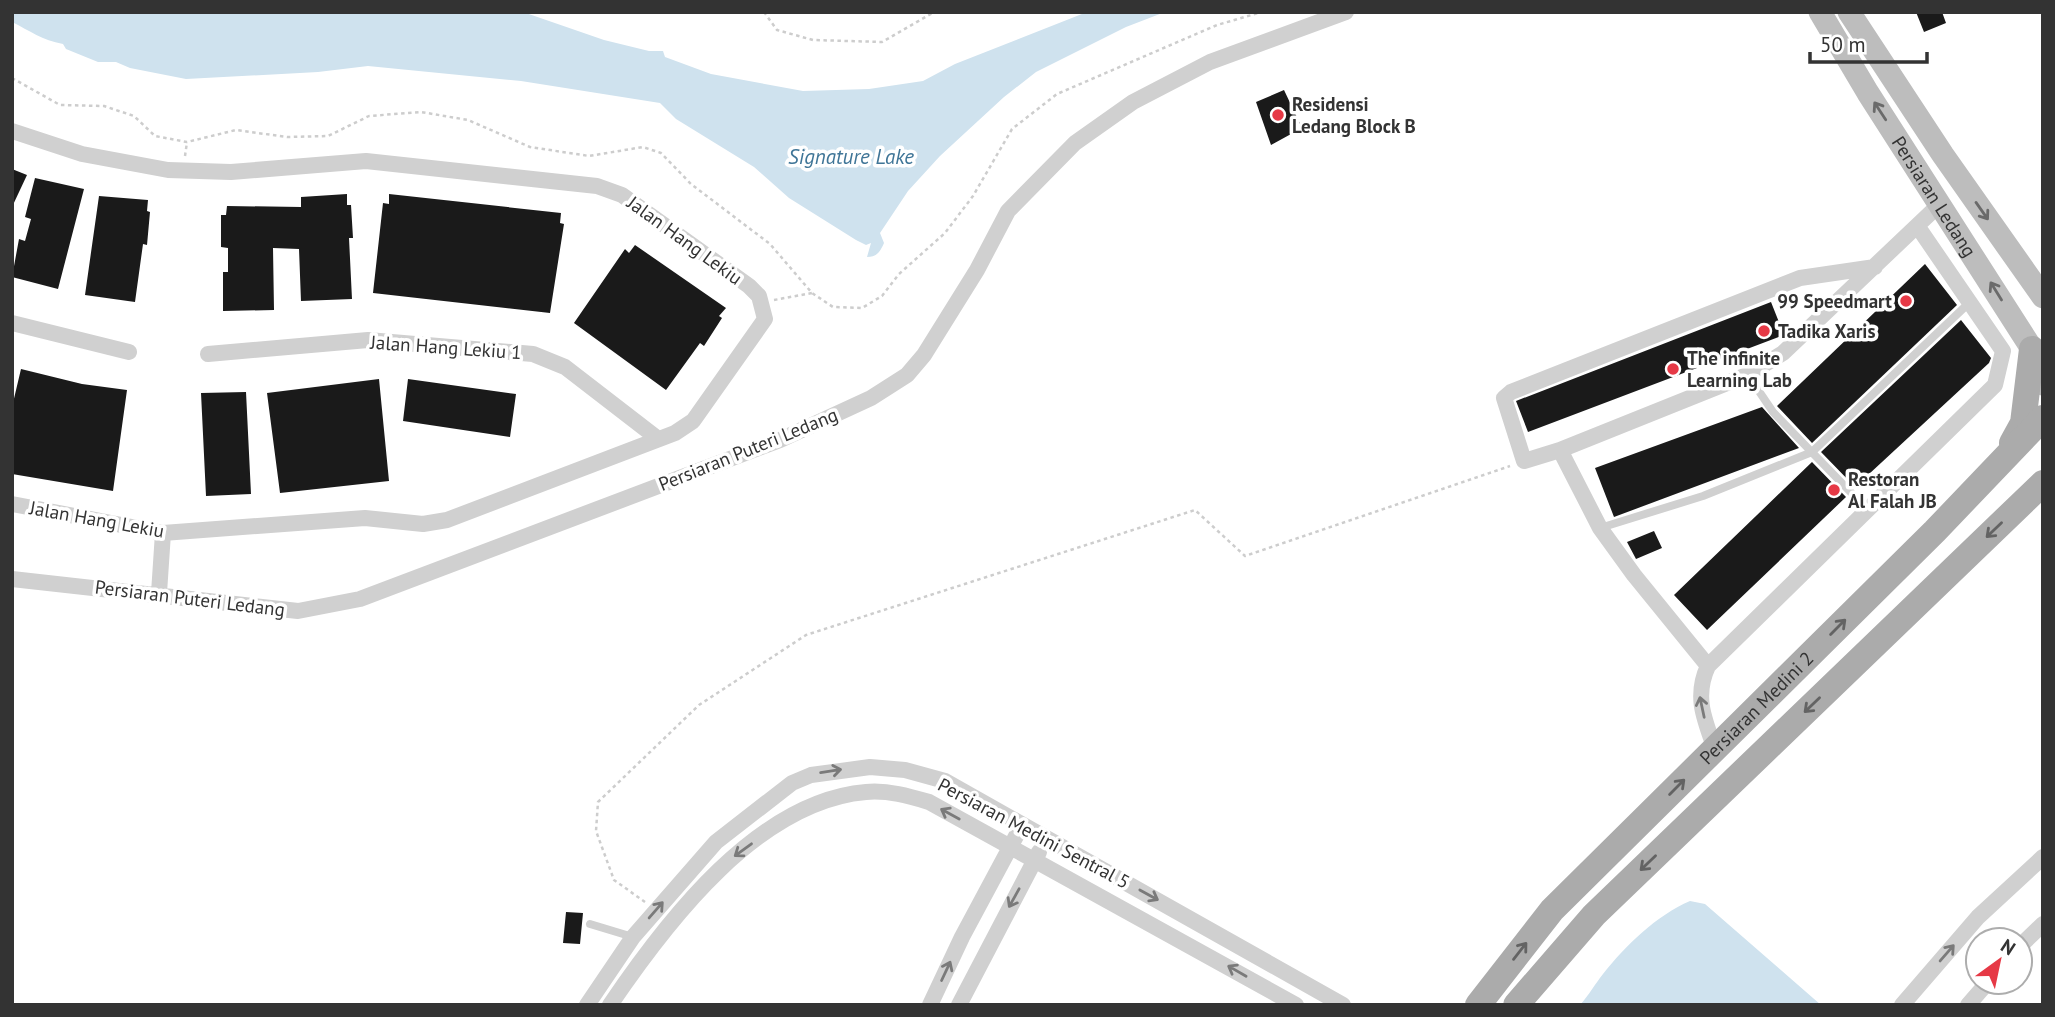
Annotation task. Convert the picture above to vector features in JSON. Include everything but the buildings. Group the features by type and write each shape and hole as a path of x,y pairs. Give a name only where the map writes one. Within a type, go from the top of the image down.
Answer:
{"main road":[{"path":"2000,463 2023,423 2032,349"},
{"name":"Persiaran Medini 2","path":"1478,1005 1552,910 2043,418"},
{"name":"Persiaran Medini 2","path":"1516,1005 1594,915 2043,483"}],"street":[{"name":"Persiaran Puteri Ledang","path":"12,579 159,593 298,611 360,599 780,440 871,398 907,375 925,355 1008,211 1075,143 1133,102 1210,62 1346,12"},
{"name":"Persiaran Ledang","path":"1820,12 1868,93 1941,203 2032,349 2043,384"},
{"name":"Persiaran Ledang","path":"1849,12 1943,155 2043,297"},
{"name":"Jalan Hang Lekiu","path":"12,131 82,155 168,170 231,172 366,161 597,186 622,195 749,286 762,303 765,319 759,332 693,421 675,433 447,520 423,524 365,518 163,533 12,504"},
{"path":"1875,267 1800,278 1511,392 1504,398 1524,461 1560,450 1748,374 1783,353 1918,227 1941,203"},
{"path":"1715,749 1699,694 1708,666 1994,385 2003,351 1918,227"},
{"path":"12,323 129,352"},
{"name":"Jalan Hang Lekiu 1","path":"208,354 368,340 533,354 550,358 565,367 657,438"},
{"path":"1560,450 1600,528 1634,575 1708,666"},
{"path":"159,593 163,533"},
{"name":"Persiaran Medini Sentral 5","path":"587,1005 633,937 716,842 792,783 811,775 870,767 905,770 945,781 1343,1005"},
{"name":"Persiaran Medini Sentral 5","path":"610,1005 648,951 730,859 800,809 830,798 868,791 898,793 929,802 1296,1005"},
{"path":"930,1005 1022,825"},
{"path":"959,1005 1046,838"},
{"path":"1902,1005 1978,918 2043,858"}],"lane":[{"path":"1600,528 1703,496 1812,453 1970,302"},
{"path":"1748,374 1773,411 1867,508"},
{"path":"590,924 633,937"}],"path":[{"path":"764,12 777,30 813,40 882,42 934,12"},
{"path":"12,78 60,105 104,106 134,116 155,136 187,142 236,130 287,137 328,136 369,116 421,111 468,120 530,147 589,156 643,147 661,153 691,184 770,244 812,293 833,307 862,308 882,296 899,274 945,233 973,196 1012,130 1056,94 1217,24 1262,12"},
{"path":"762,303 812,293"},
{"path":"656,910 614,880 596,831 598,802 699,705 806,635 1195,510 1245,556 1524,461"}],"water":[{"name":"Signature Lake","path":"12,12 523,12 604,40 649,51 663,51 665,57 711,74 803,91 869,89 923,81 955,64 1087,12 1165,12 1126,27 1036,72 1004,97 940,156 908,191 880,233 884,243 881,249 876,255 867,257 871,243 866,245 856,240 789,198 754,167 676,119 660,103 521,81 368,66 318,72 186,79 130,68 116,62 98,62 12,22"},
{"path":"1690,901 1705,904 1821,1005 1580,1005 1631,942 1666,914"}],"place":[{"name":"Residensi Ledang Block B","path":"1278,115"},
{"name":"99 Speedmart","path":"1906,301"},
{"name":"Tadika Xaris","path":"1764,331"},
{"name":"The infinite Learning Lab","path":"1673,369"},
{"name":"Restoran Al Falah JB","path":"1834,490"}]}
